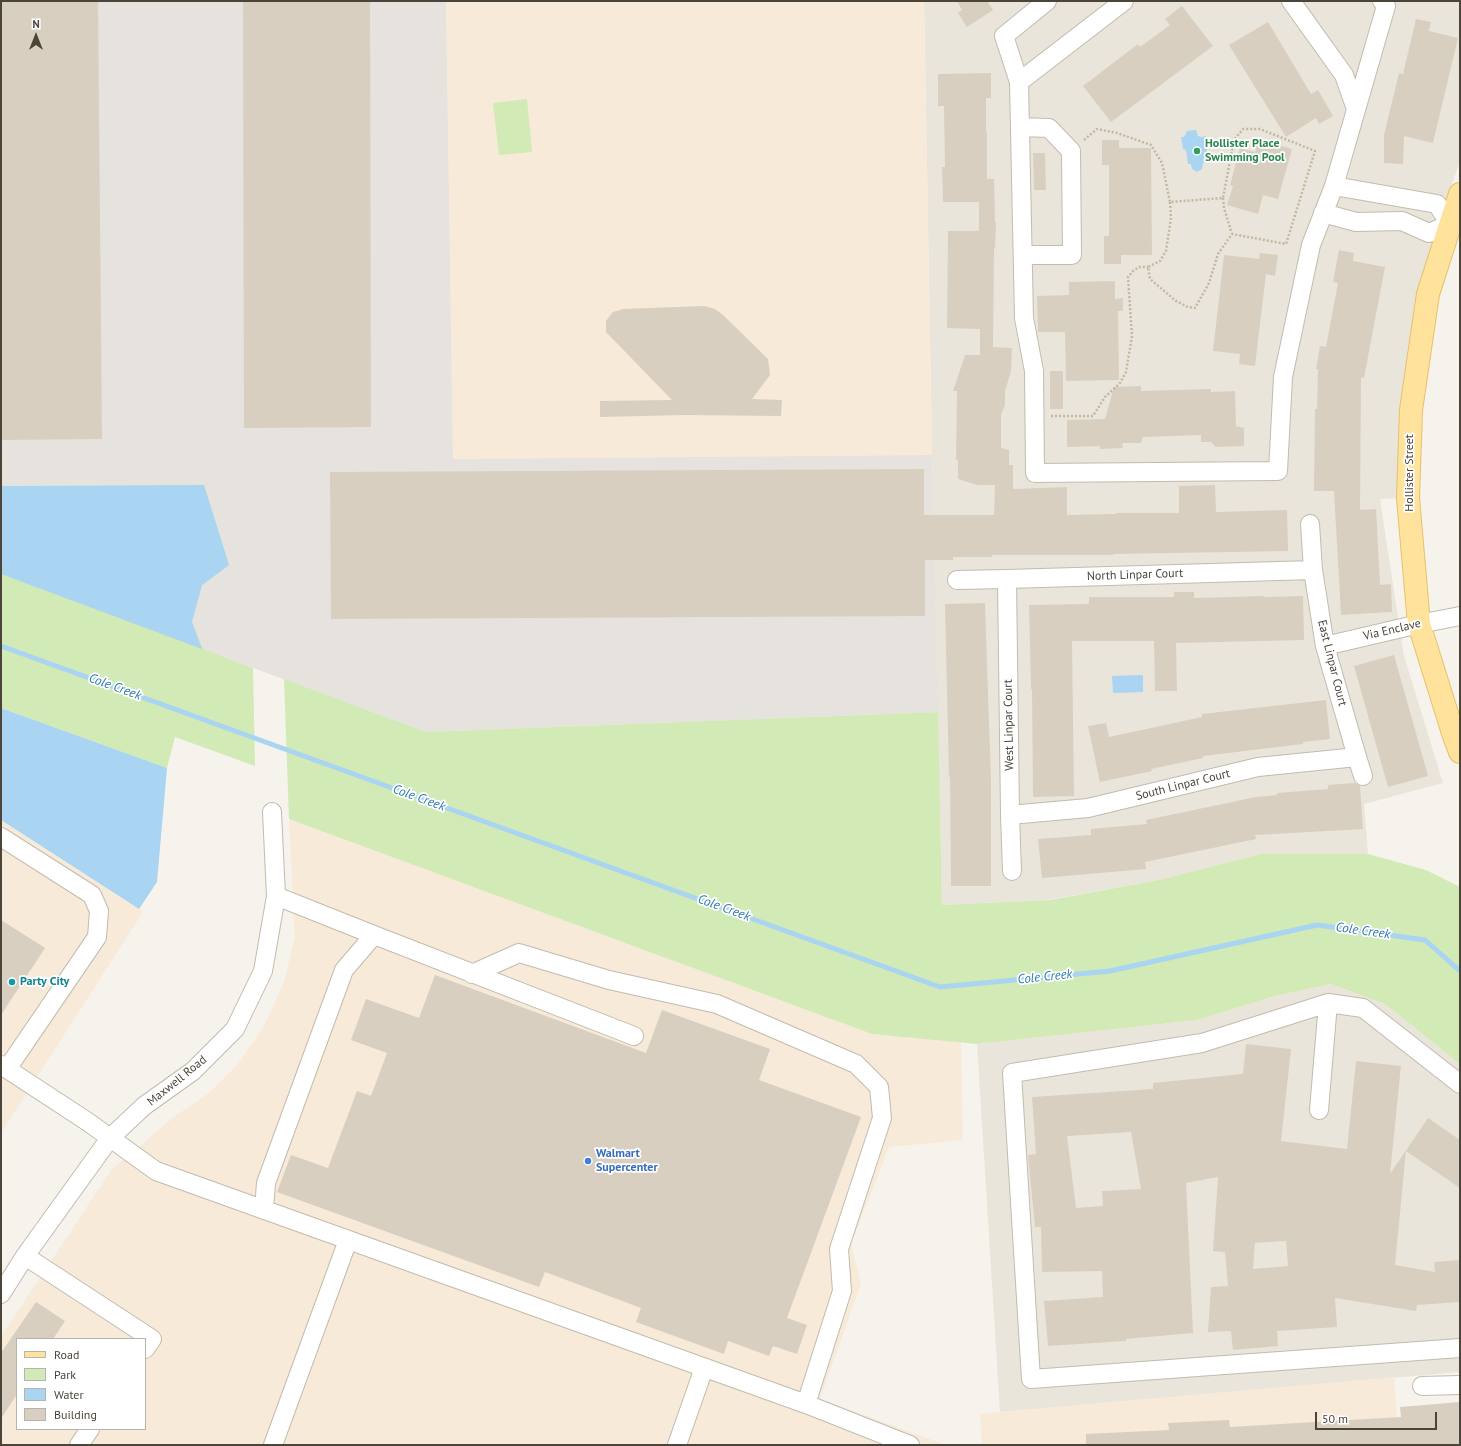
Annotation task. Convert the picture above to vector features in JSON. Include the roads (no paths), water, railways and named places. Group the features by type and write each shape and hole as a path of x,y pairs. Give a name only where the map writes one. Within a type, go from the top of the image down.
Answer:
{"main road":[{"name":"Hollister Street","path":"1460,194 1455,225 1428,294 1411,410 1408,498 1419,624 1460,752"}],"street":[{"path":"1047,1 1004,36 1019,82 1024,318 1034,371 1035,473 1278,471 1283,377 1310,245 1334,186 1386,6 1382,1"},
{"path":"1019,82 1124,1"},
{"path":"1291,1 1344,76 1356,109"},
{"path":"1020,128 1049,128 1072,151 1072,255 1023,255"},
{"path":"1323,213 1356,222 1402,221 1428,233 1455,225 1437,204 1334,186"},
{"name":"East Linpar Court","path":"1310,524 1313,570 1325,646 1363,776"},
{"name":"North Linpar Court","path":"957,580 1313,570"},
{"name":"West Linpar Court","path":"1007,579 1012,871"},
{"name":"Via Enclave","path":"1325,646 1460,616"},
{"name":"South Linpar Court","path":"1010,815 1088,808 1258,767 1357,757"},
{"name":"Maxwell Road","path":"1,1294 26,1256 110,1138 144,1106 193,1071 235,1029 263,971 276,896 272,812"},
{"path":"1,837 92,895 99,911 97,937 4,1067 88,1122 156,1171 806,1404 910,1445"},
{"path":"276,896 472,974 634,1036"},
{"path":"264,1210 266,1183 344,970 374,935"},
{"path":"472,974 518,953 609,980 718,1004 856,1064 879,1087 882,1118 840,1250 842,1291 806,1404"},
{"path":"1460,1084 1363,1008 1328,1003 1202,1043 1012,1074 1031,1379 1460,1348"},
{"path":"1319,1110 1328,1003"},
{"path":"273,1445 348,1240"},
{"path":"26,1256 152,1339 146,1348"},
{"path":"677,1445 704,1368"},
{"path":"1422,1386 1460,1385"},
{"path":"79,1445 89,1430"}],"water":[{"name":"Hollister Place Swimming Pool","path":"1196,130 1198,136 1206,136 1207,153 1205,153 1206,162 1203,163 1202,169 1197,172 1192,169 1191,164 1188,164 1186,150 1183,149 1181,137 1184,137 1187,131"},
{"path":"204,485 229,565 202,585 192,622 202,649 1,574 1,486"},
{"path":"1143,675 1143,692 1113,693 1112,676"},
{"path":"1,708 167,768 157,882 139,909 1,820"}],"waterway":[{"name":"Cole Creek","path":"1,646 940,987 1110,971 1317,925 1425,940 1460,971"}],"place":[{"name":"Hollister Place Swimming Pool","path":"1197,151"},
{"name":"Party City","path":"12,982"},
{"name":"Walmart Supercenter","path":"588,1161"}]}
